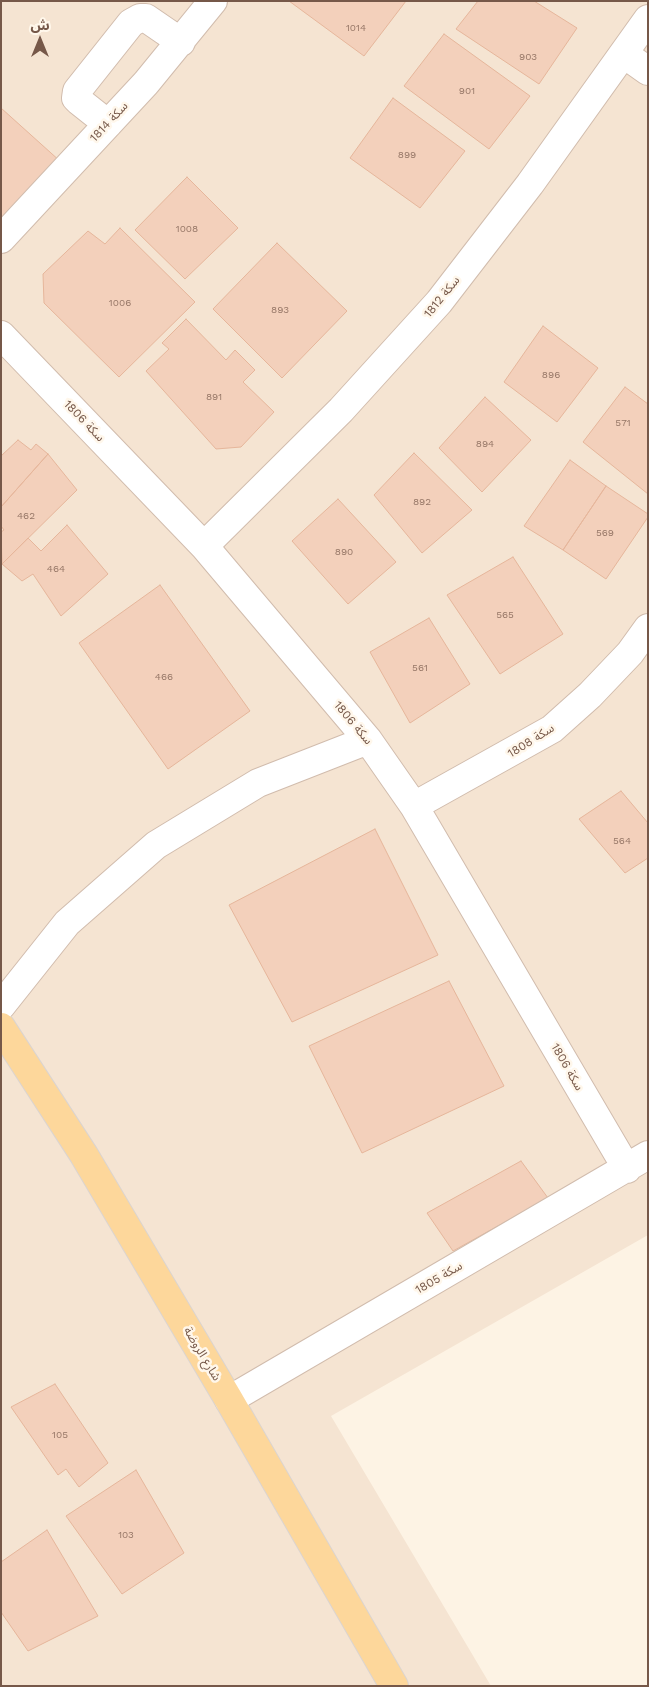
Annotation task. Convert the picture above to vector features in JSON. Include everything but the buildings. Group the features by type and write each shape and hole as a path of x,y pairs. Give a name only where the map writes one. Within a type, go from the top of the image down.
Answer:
{"main road":[{"name":"شارع الروضة","path":"1,1027 84,1155 229,1400 394,1686"}],"street":[{"name":"سكة 1814","path":"1,239 108,124 181,42 213,1"},
{"path":"108,124 80,101 76,94 80,86 131,23 135,20 146,18 181,42"},
{"name":"سكة 1812","path":"204,546 341,410 439,302 530,184 648,19"},
{"path":"624,54 648,71"},
{"name":"سكة 1806","path":"1,335 204,546 368,740 414,806 637,1162"},
{"name":"سكة 1808","path":"414,806 552,729 590,695 630,653 648,628"},
{"path":"1,1006 68,923 156,845 258,783 368,740"},
{"name":"سكة 1805","path":"229,1400 637,1162"}],"shaded area":[{"path":"1,1 648,1 648,1235 331,1416 491,1686 1,1686"}]}
